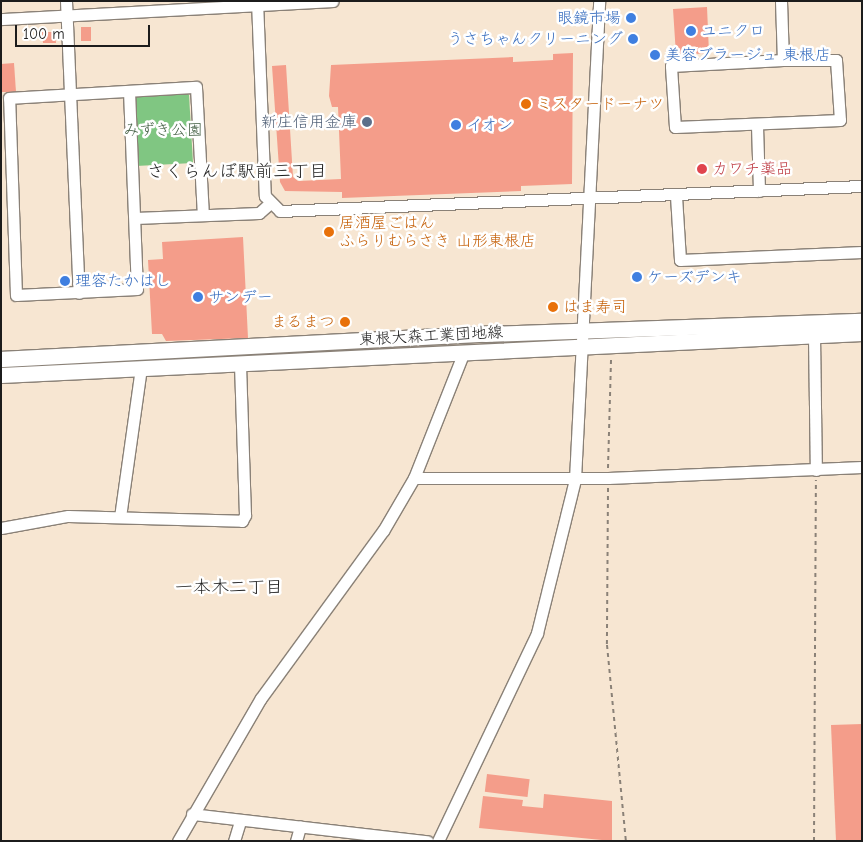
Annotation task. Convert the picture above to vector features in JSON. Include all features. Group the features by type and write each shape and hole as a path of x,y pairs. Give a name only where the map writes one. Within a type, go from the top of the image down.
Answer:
{"main road":[{"name":"東根大森工業団地線","path":"1,359 582,339 862,321"},
{"name":"東根大森工業団地線","path":"1,375 464,352 582,339 611,345 862,332"}],"street":[{"path":"66,1 79,293"},
{"path":"1,19 257,3 333,1"},
{"path":"438,841 537,633 575,479 599,1"},
{"path":"780,1 783,60"},
{"path":"257,3 265,196 269,204 280,211 676,196 862,186"},
{"path":"783,60 836,60 840,120 756,126 675,127 671,66 783,60"},
{"path":"129,91 137,290 16,295 5,162 9,98 196,87 203,215"},
{"path":"756,126 759,191"},
{"path":"676,196 680,260 862,252"},
{"path":"135,218 259,213 269,204"},
{"path":"814,335 816,470"},
{"path":"178,841 261,698 383,531 414,478 464,352"},
{"path":"1,528 43,518 242,521 246,515 240,363"},
{"path":"120,518 141,368"},
{"path":"414,478 498,475 575,479 862,467"},
{"path":"192,814 300,827 362,837 427,841"},
{"path":"234,841 240,821"},
{"path":"296,841 300,827"}],"path":[{"path":"611,345 607,645 626,841"},
{"path":"814,841 816,470"}],"green space":[{"name":"みずき公園","path":"184,90 189,95 193,163 136,166 133,96"}],"building":[{"name":"ユニクロ","path":"707,7 709,53 695,54 695,58 676,55 673,9"},
{"path":"81,27 91,27 91,41 81,41"},
{"path":"42,32 55,32 56,43 43,43"},
{"name":"イオン","path":"573,53 572,184 521,186 521,191 342,198 342,192 285,191 280,182 272,66 286,65 293,177 298,181 341,179 338,107 332,107 329,96 331,65 513,57 513,62 553,60 553,54"},
{"path":"14,63 16,92 1,92 1,64"},
{"name":"サンデー","path":"243,237 248,338 166,341 162,334 152,334 148,260 163,259 162,242"},
{"path":"862,724 862,841 836,841 831,725"},
{"path":"487,774 530,779 527,797 485,792"},
{"path":"544,794 612,801 612,841 479,828 483,796 523,800 522,806 543,808"}],"place":[{"name":"眼鏡市場","path":"631,18"},
{"name":"ユニクロ","path":"691,31"},
{"name":"うさちゃんクリーニング","path":"633,39"},
{"name":"美容ブラージュ 東根店","path":"655,55"},
{"name":"ミスタードーナツ","path":"526,104"},
{"name":"新庄信用金庫","path":"367,122"},
{"name":"イオン","path":"456,125"},
{"name":"カワチ薬品","path":"702,169"},
{"name":"居酒屋ごはん ふらりむらさき 山形東根店","path":"329,232"},
{"name":"ケーズデンキ","path":"637,277"},
{"name":"理容たかはし","path":"65,281"},
{"name":"サンデー","path":"198,297"},
{"name":"はま寿司","path":"553,307"},
{"name":"まるまつ","path":"345,322"}],"district":[{"name":"さくらんぼ駅前三丁目","path":"237,172"},
{"name":"一本木二丁目","path":"229,588"}]}
